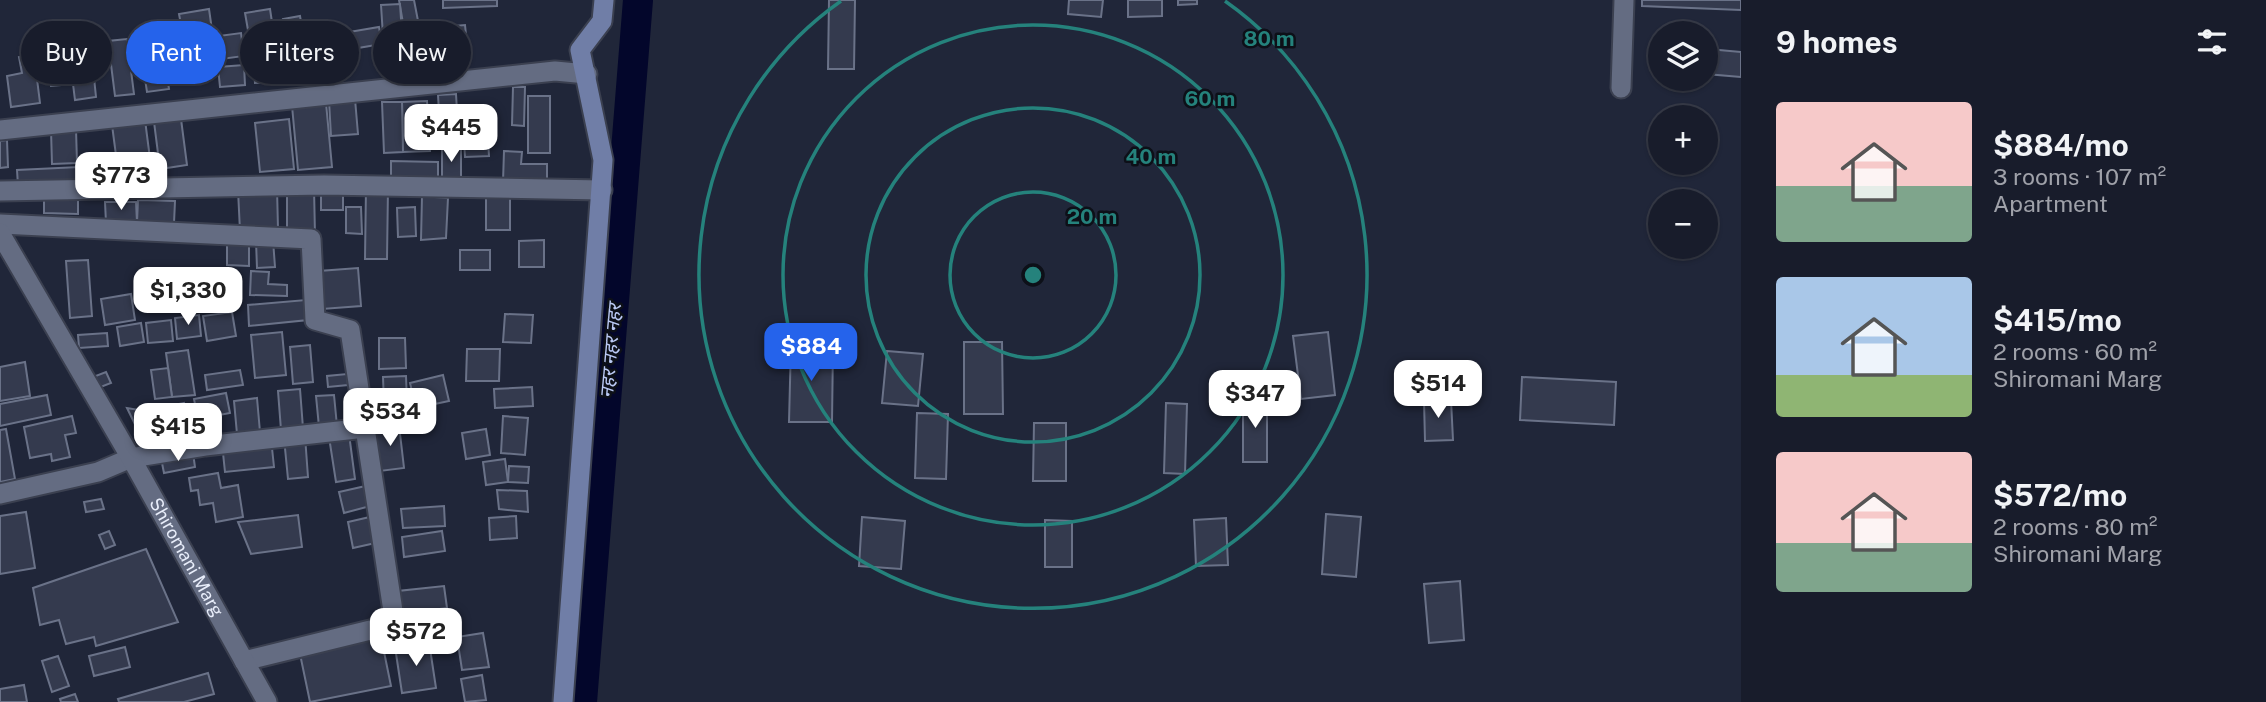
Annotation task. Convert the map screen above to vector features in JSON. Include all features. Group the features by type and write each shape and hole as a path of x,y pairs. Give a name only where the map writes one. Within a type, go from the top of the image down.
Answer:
{"main road":[{"path":"563,702 603,160 580,50 602,21 604,0"}],"street":[{"path":"1621,88 1624,0"},
{"path":"0,130 555,71 587,74"},
{"path":"0,191 324,185 602,190"},
{"path":"0,224 311,239 315,320 350,330 394,624 244,661"},
{"name":"Shiromani Marg","path":"0,233 131,458 267,702"},
{"path":"0,494 98,472 131,458 205,446 365,428"}],"building":[{"path":"399,0 414,0 418,21 403,21"},
{"path":"443,0 497,0 497,6 443,8"},
{"path":"829,0 855,0 854,69 828,69"},
{"path":"1069,0 1103,0 1101,17 1068,14"},
{"path":"1128,0 1162,0 1162,16 1128,17"},
{"path":"1178,0 1197,0 1197,4 1178,5"},
{"path":"1642,0 1741,0 1741,10 1642,6"},
{"path":"400,4 401,21 382,21 381,5"},
{"path":"209,9 211,21 180,21 179,14"},
{"path":"270,9 272,21 246,21 245,13"},
{"path":"300,16 301,21 283,21"},
{"path":"373,28 373,46 359,48 359,30"},
{"path":"240,33 240,57 226,58 226,35"},
{"path":"126,39 126,84 133,84 134,94 115,96 112,41"},
{"path":"1718,50 1741,52 1741,77 1718,75"},
{"path":"240,65 240,84 245,85 220,87 220,84 226,84 226,66"},
{"path":"21,73 21,84 38,84 40,103 11,107 7,76"},
{"path":"73,84 95,84 96,97 75,100"},
{"path":"146,84 168,84 169,89 147,92"},
{"path":"513,87 525,87 524,126 512,125"},
{"path":"456,94 459,145 441,146 438,95"},
{"path":"528,96 550,96 550,153 528,153"},
{"path":"355,99 358,134 331,136 329,101"},
{"path":"427,101 430,151 403,152 402,102"},
{"path":"382,102 402,102 403,152 384,153"},
{"path":"326,103 332,167 298,170 292,106"},
{"path":"181,119 187,165 160,169 154,122"},
{"path":"289,119 294,169 260,172 255,123"},
{"path":"145,120 152,174 119,178 112,125"},
{"path":"76,129 77,163 52,164 51,130"},
{"path":"7,140 8,167 0,168 0,141"},
{"path":"488,140 489,156 465,157 464,141"},
{"path":"442,149 461,149 461,179 442,180"},
{"path":"504,151 522,152 521,164 547,164 547,183 503,182"},
{"path":"391,161 438,162 438,184 391,183"},
{"path":"79,167 80,184 18,186 17,170"},
{"path":"277,188 278,229 240,231 238,190"},
{"path":"314,188 315,235 287,231 287,189"},
{"path":"366,188 388,188 387,259 365,259"},
{"path":"321,193 343,193 343,210 321,210"},
{"path":"44,195 78,195 78,214 44,213"},
{"path":"422,196 448,198 446,238 421,240"},
{"path":"486,198 510,198 510,230 486,230"},
{"path":"138,200 175,201 174,223 137,222"},
{"path":"105,202 136,202 137,222 106,223"},
{"path":"346,207 361,207 362,234 346,233"},
{"path":"415,207 416,236 398,237 397,208"},
{"path":"227,240 249,241 249,266 227,265"},
{"path":"273,240 275,267 257,268 256,241"},
{"path":"544,240 544,267 519,267 519,241"},
{"path":"460,250 490,250 490,270 460,270"},
{"path":"88,260 92,316 70,318 66,261"},
{"path":"358,268 361,306 322,309 319,271"},
{"path":"251,271 269,272 268,284 287,285 287,296 250,295"},
{"path":"131,294 135,320 105,325 101,299"},
{"path":"306,300 308,320 249,326 248,305"},
{"path":"232,312 236,336 207,341 203,316"},
{"path":"505,314 533,315 531,343 503,342"},
{"path":"199,315 201,336 177,339 175,318"},
{"path":"171,320 173,341 148,343 146,323"},
{"path":"141,323 144,342 120,346 117,327"},
{"path":"282,332 286,375 255,378 251,335"},
{"path":"1328,332 1335,395 1301,399 1293,336"},
{"path":"107,333 108,346 79,348 78,335"},
{"path":"379,338 405,338 406,368 379,369"},
{"path":"964,342 1002,342 1003,414 964,414"},
{"path":"791,344 833,345 832,422 789,422"},
{"path":"310,345 313,382 293,384 290,347"},
{"path":"467,349 500,349 499,381 466,381"},
{"path":"188,350 195,395 172,397 166,353"},
{"path":"887,351 923,354 918,406 882,403"},
{"path":"25,362 30,396 0,401 0,367"},
{"path":"168,368 172,397 155,399 151,370"},
{"path":"240,370 243,385 207,390 205,375"},
{"path":"106,372 111,383 98,388 93,377"},
{"path":"347,374 348,385 328,387 327,376"},
{"path":"443,375 449,401 416,408 410,383"},
{"path":"406,376 407,403 384,404 383,377"},
{"path":"1522,377 1616,382 1614,425 1520,420"},
{"path":"532,387 533,406 495,408 494,389"},
{"path":"300,389 303,428 281,430 278,391"},
{"path":"226,393 230,413 198,419 194,399"},
{"path":"47,395 51,415 0,426 0,404"},
{"path":"334,395 337,426 319,427 316,396"},
{"path":"257,398 260,432 237,434 234,401"},
{"path":"1243,398 1267,398 1267,462 1243,462"},
{"path":"1424,400 1451,400 1453,440 1425,441"},
{"path":"184,403 188,425 154,432 161,445 148,451 127,408 145,411"},
{"path":"1166,403 1187,404 1185,474 1164,473"},
{"path":"917,413 948,414 946,479 915,478"},
{"path":"72,416 76,433 65,435 70,457 52,461 51,454 30,458 24,427"},
{"path":"503,416 528,418 525,455 501,453"},
{"path":"1034,423 1066,423 1066,481 1033,481"},
{"path":"399,425 404,468 380,471 375,428"},
{"path":"6,429 15,479 0,482 0,430"},
{"path":"486,429 490,455 466,459 462,433"},
{"path":"349,434 355,479 336,482 329,437"},
{"path":"305,436 308,477 288,479 284,438"},
{"path":"272,448 274,467 225,472 223,453"},
{"path":"193,453 195,467 164,473 161,458"},
{"path":"505,459 508,482 486,485 483,462"},
{"path":"509,466 529,467 528,483 508,482"},
{"path":"218,473 221,488 238,485 243,517 216,522 213,503 200,505 198,490 191,491 189,478"},
{"path":"370,485 374,505 344,513 339,492"},
{"path":"497,490 527,491 528,512 499,509"},
{"path":"101,499 104,509 86,512 84,502"},
{"path":"444,506 445,526 403,528 401,509"},
{"path":"26,512 35,568 0,574 0,516"},
{"path":"1326,514 1361,517 1356,577 1322,574"},
{"path":"298,515 302,547 251,554 238,522"},
{"path":"374,516 380,542 353,548 348,522"},
{"path":"516,516 517,538 490,540 489,518"},
{"path":"862,517 905,521 901,569 859,566"},
{"path":"1226,518 1228,565 1196,566 1194,520"},
{"path":"1045,520 1072,521 1072,567 1045,567"},
{"path":"109,531 115,545 105,549 99,535"},
{"path":"442,531 445,551 404,557 402,537"},
{"path":"146,549 178,622 96,646 94,637 66,644 59,620 40,625 33,588"},
{"path":"1460,581 1464,640 1429,643 1424,584"},
{"path":"444,586 447,608 431,610 433,622 402,625 398,591"},
{"path":"483,633 489,667 462,670 457,637"},
{"path":"381,637 391,686 310,702 300,654"},
{"path":"429,642 436,688 402,693 395,647"},
{"path":"125,647 130,667 94,676 89,656"},
{"path":"58,656 69,686 52,692 42,661"},
{"path":"208,673 214,694 184,702 119,702 118,699"},
{"path":"482,675 486,700 465,702 461,679"},
{"path":"24,685 27,702 0,702 0,689"},
{"path":"75,694 78,702 61,702 60,699"}],"waterway":[{"name":"नहर नहर नहर","path":"582,702 638,0"}]}
